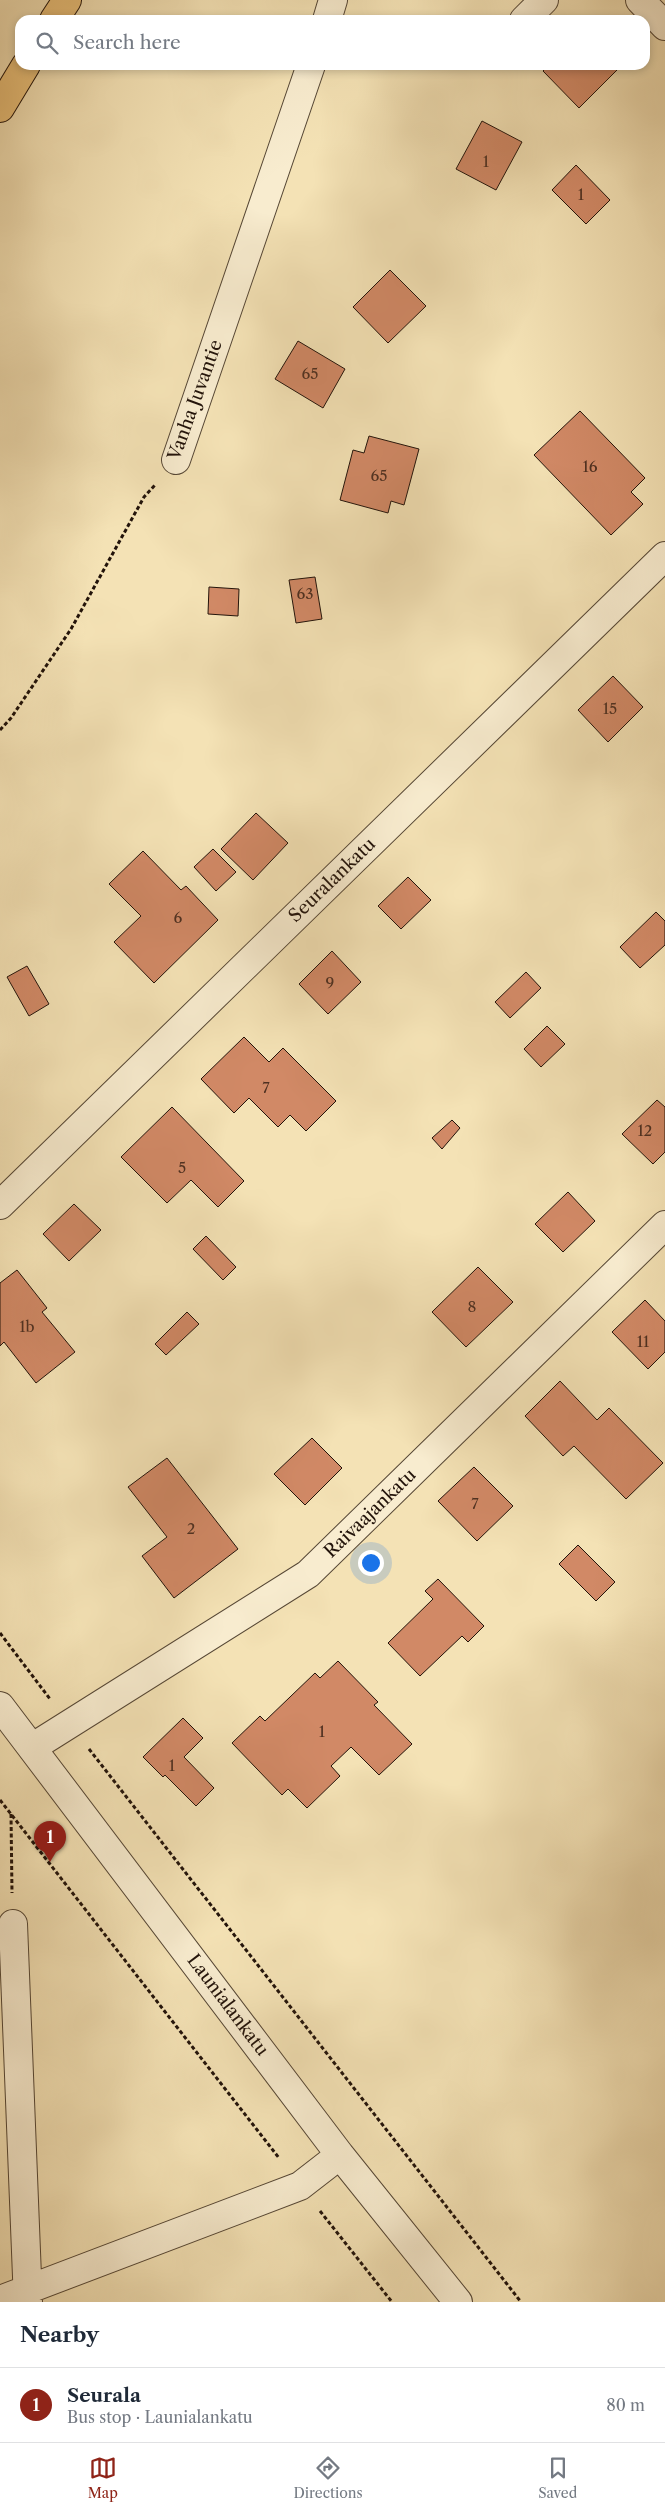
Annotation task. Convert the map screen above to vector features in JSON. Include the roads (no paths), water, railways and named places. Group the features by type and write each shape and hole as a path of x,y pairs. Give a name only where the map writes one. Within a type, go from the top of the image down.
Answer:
{"main road":[{"path":"57,15 67,0"},
{"path":"0,108 23,70"}],"street":[{"path":"328,15 333,0"},
{"path":"529,15 544,0"},
{"path":"640,0 665,26"},
{"name":"Vanha Juvantie","path":"176,460 309,70"},
{"name":"Seuralankatu","path":"0,1205 665,556"},
{"name":"Raivaajankatu","path":"33,1746 308,1574 665,1225"},
{"name":"Launialankatu","path":"4,1718 33,1746 340,2155 458,2302"},
{"path":"13,1924 28,2295"},
{"path":"0,2300 28,2295 300,2186 340,2155"}],"place":[{"name":"Seurala","path":"50,1862"}]}
